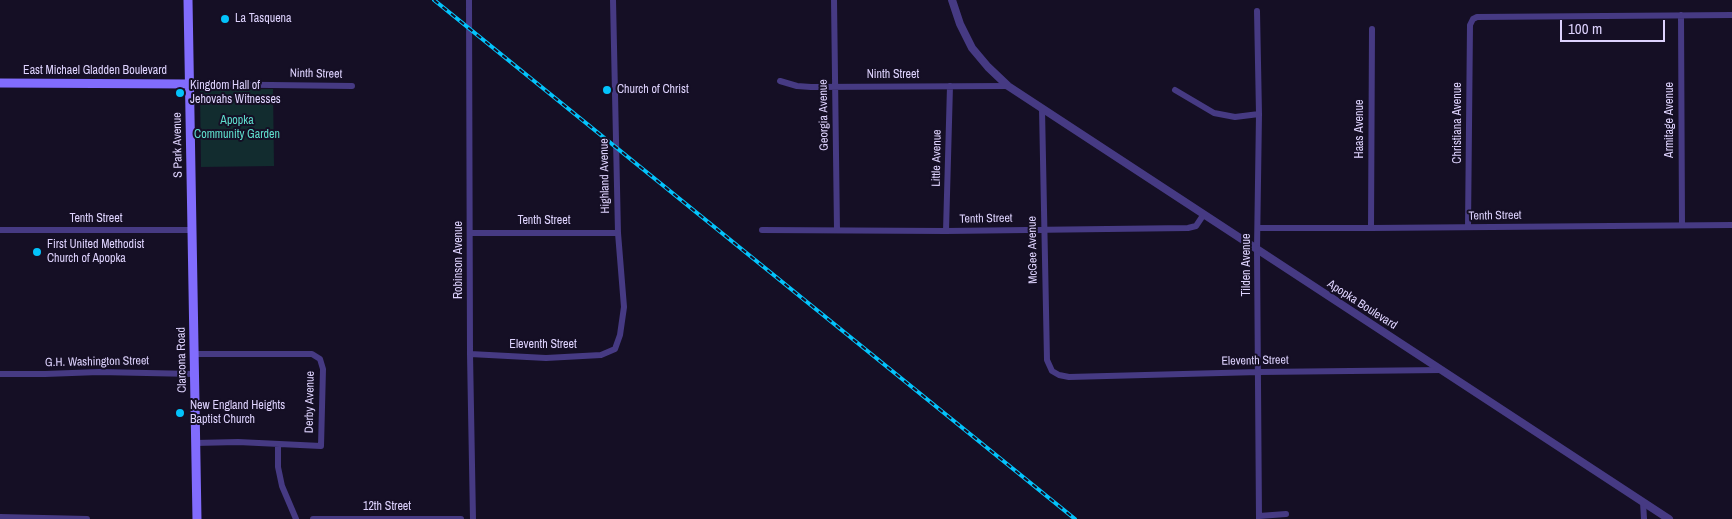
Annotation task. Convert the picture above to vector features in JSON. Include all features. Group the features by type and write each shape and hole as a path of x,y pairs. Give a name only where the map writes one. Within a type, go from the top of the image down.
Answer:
{"main road":[{"name":"S Park Avenue","path":"188,0 192,230"},
{"name":"East Michael Gladden Boulevard","path":"0,83 190,84"},
{"name":"Clarcona Road","path":"192,230 197,519"}],"street":[{"name":"Robinson Avenue","path":"468,0 473,519"},
{"name":"Highland Avenue","path":"613,0 618,233 624,307 620,335 615,349"},
{"name":"Georgia Avenue","path":"834,0 837,230"},
{"name":"Apopka Boulevard","path":"952,0 960,24 972,48 1008,86 1669,519"},
{"name":"Tilden Avenue","path":"1258,11 1258,517"},
{"path":"1681,15 1732,15"},
{"name":"Christiana Avenue","path":"1468,228 1470,25 1473,19 1477,17 1681,15"},
{"name":"Armitage Avenue","path":"1681,15 1682,225"},
{"name":"Haas Avenue","path":"1371,228 1372,30"},
{"name":"Ninth Street","path":"780,81 797,86 1008,86"},
{"name":"Ninth Street","path":"190,84 352,86"},
{"name":"Little Avenue","path":"946,231 950,86"},
{"path":"1175,90 1214,113 1235,117 1259,114"},
{"name":"McGee Avenue","path":"1042,109 1046,360 1052,371 1059,376 1069,377"},
{"name":"Tenth Street","path":"762,230 946,231 1192,228 1196,226 1204,214"},
{"name":"Tenth Street","path":"1258,228 1732,225"},
{"name":"Tenth Street","path":"0,230 192,230"},
{"name":"Tenth Street","path":"470,233 618,233"},
{"name":"Eleventh Street","path":"470,354 546,358 601,355 615,349"},
{"name":"Derby Avenue","path":"194,354 312,354 320,359 323,368 321,446 278,444"},
{"name":"Eleventh Street","path":"1069,377 1442,370"},
{"name":"G.H. Washington Street","path":"0,374 99,372 194,374"},
{"path":"195,443 278,444 278,466 282,486 296,519"},
{"path":"1644,502 1644,519"},
{"path":"1258,517 1286,514"},
{"path":"0,517 87,519"},
{"name":"12th Street","path":"313,519 461,519"}],"green space":[{"name":"Apopka Community Garden","path":"273,89 274,166 201,167 200,90"}],"railway":[{"path":"434,0 1075,519"}],"place":[{"name":"La Tasquena","path":"225,19"},
{"name":"Church of Christ","path":"607,90"},
{"name":"Kingdom Hall of Jehovahs Witnesses","path":"180,93"},
{"name":"First United Methodist Church of Apopka","path":"37,252"},
{"name":"New England Heights Baptist Church","path":"180,413"}]}
